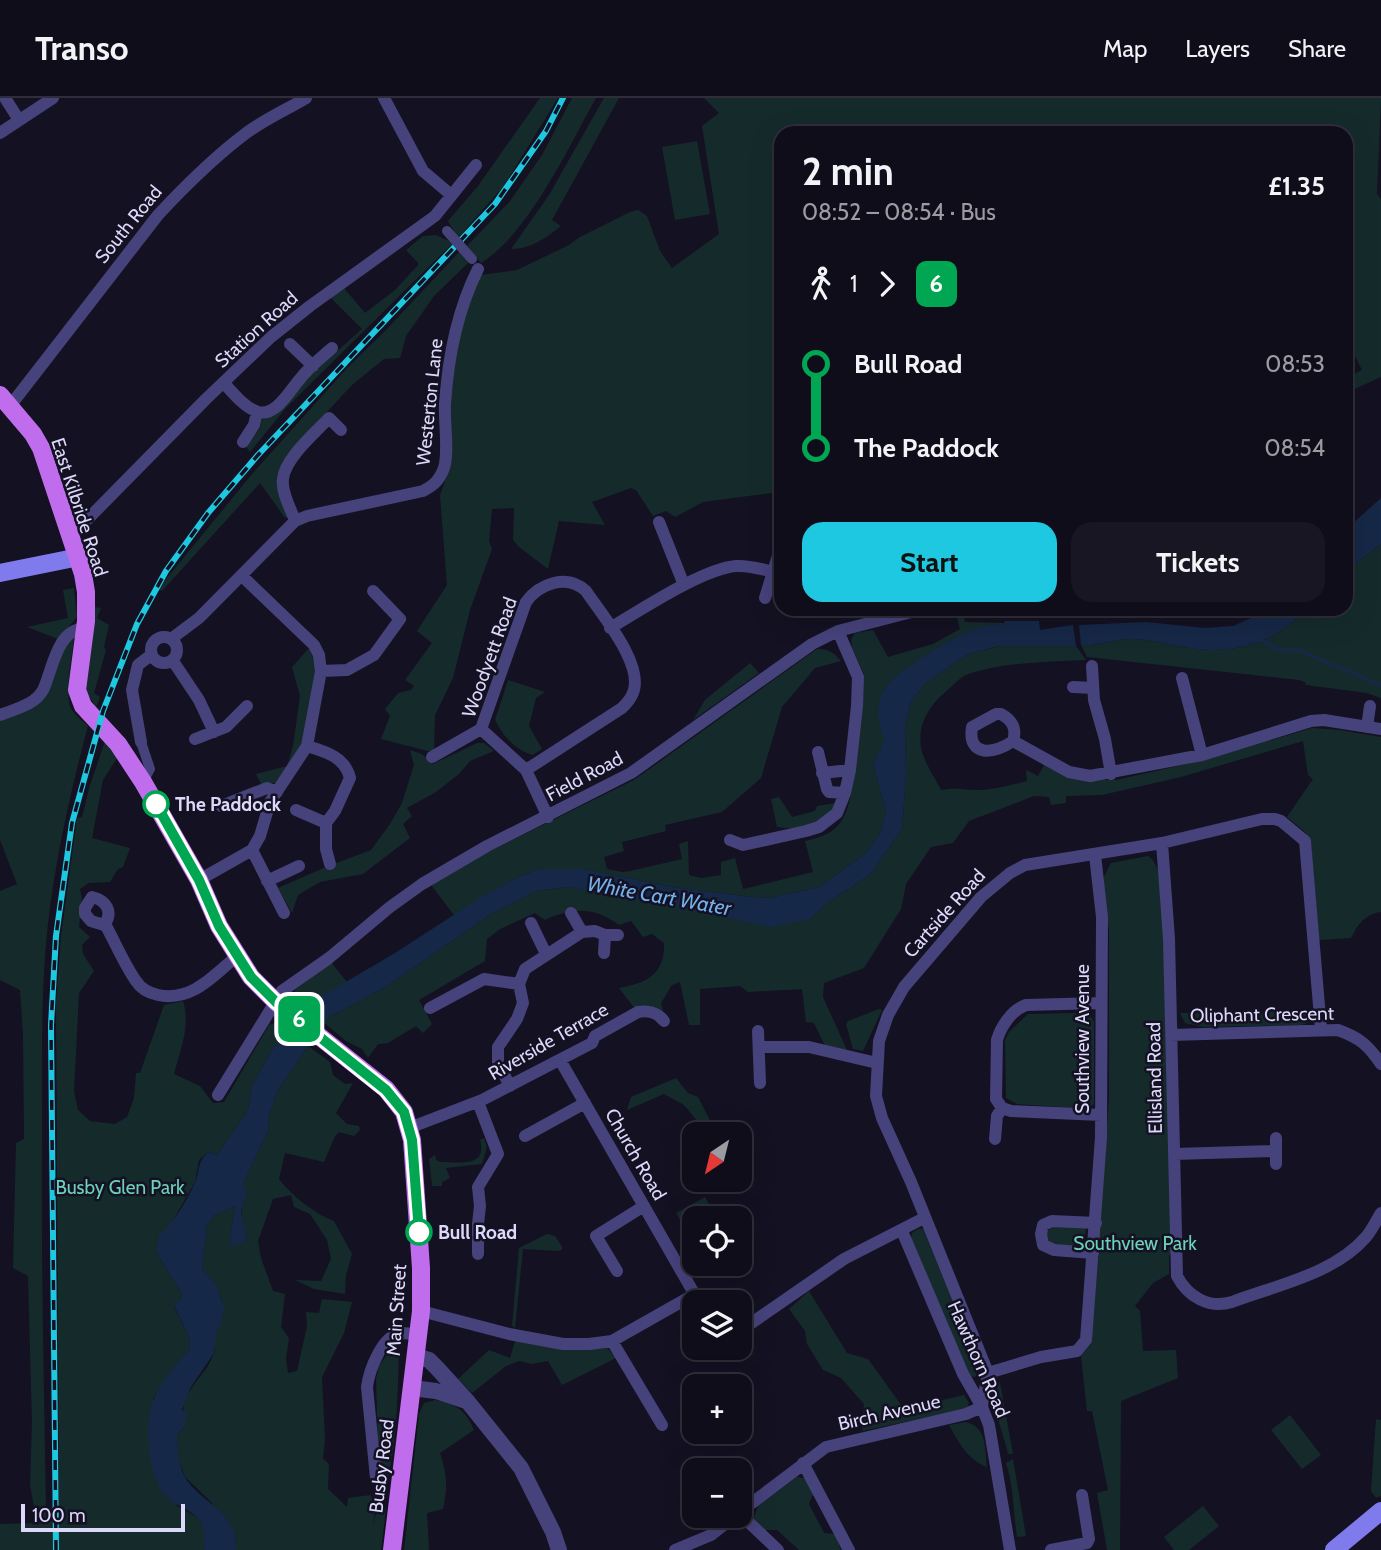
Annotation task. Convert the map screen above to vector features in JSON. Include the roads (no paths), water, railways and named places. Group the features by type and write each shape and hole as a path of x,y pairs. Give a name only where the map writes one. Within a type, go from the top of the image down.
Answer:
{"main road":[{"name":"East Kilbride Road","path":"5,401 33,434 41,448 79,557 86,592 85,629 77,691 79,699 90,716 118,744 143,782 199,880 219,926 237,956 251,977 284,1007"},
{"path":"0,573 79,557"},
{"name":"Main Street","path":"284,1007 395,1099 404,1112 414,1154 420,1237 421,1311 412,1388"},
{"name":"Busby Road","path":"392,1550 412,1388"},
{"path":"1334,1550 1381,1511"}],"street":[{"path":"5,98 19,120"},
{"path":"0,133 52,98"},
{"name":"South Road","path":"5,401 180,191 214,158 247,132 306,98"},
{"path":"384,98 423,171 450,194"},
{"name":"Station Road","path":"70,531 78,529 271,337 435,216 476,165"},
{"name":"Westerton Lane","path":"295,522 307,516 423,491 436,484 445,466 445,402 457,322 475,264 435,216"},
{"path":"290,344 313,366"},
{"path":"223,383 257,412 265,412 280,404 332,348"},
{"path":"243,442 254,425 257,412"},
{"path":"171,639 199,618 295,522 282,481 285,471 299,449 329,418 341,430"},
{"path":"659,522 684,585"},
{"path":"610,628 684,585 724,568 751,566 773,572"},
{"path":"765,598 774,569"},
{"path":"199,880 252,850 260,836 270,802 307,746 321,671 319,655 314,645 242,576"},
{"name":"Woodyett Road","path":"526,770 622,708 633,695 636,681 634,667 580,586 571,582 553,583 532,594 522,614 481,729 526,770 548,817"},
{"path":"373,591 400,619 414,622"},
{"name":"Field Road","path":"218,1095 284,1007 288,985 329,958 422,884 487,846 631,774 812,644 838,631 886,616"},
{"path":"321,671 347,670 374,655 400,619"},
{"path":"0,715 28,704 43,690 55,656 64,640 73,631 85,629"},
{"path":"730,840 743,845 819,827 837,813 845,793 849,770 858,677 838,631"},
{"path":"143,782 150,769 141,742 132,690 138,665 151,654 155,640 166,637 171,639 177,649 173,661"},
{"path":"151,654 160,663 173,661"},
{"path":"173,661 199,700 214,732"},
{"path":"1092,666 1094,700 1111,774"},
{"path":"1182,678 1202,755"},
{"path":"1073,687 1093,688"},
{"path":"1186,696 1200,692"},
{"path":"195,739 231,723 247,706"},
{"path":"1367,727 1370,706"},
{"path":"1013,741 1069,772 1090,776 1202,755 1311,721 1324,720 1381,729"},
{"path":"432,757 481,729"},
{"path":"307,746 334,756 346,765 350,778 335,811 326,823 326,849 330,864"},
{"path":"818,752 822,773 830,792 845,793"},
{"path":"822,773 849,770"},
{"path":"221,806 267,788 277,792"},
{"path":"296,810 326,823"},
{"name":"Cartside Road","path":"988,1373 911,1182 882,1118 876,1097 877,1063 883,1028 904,987 989,888 1025,865 1163,843 1262,819 1275,819 1302,837 1306,847 1321,1029"},
{"name":"Ellisland Road","path":"1163,843 1169,939 1177,1276 1188,1291 1202,1301 1220,1305 1319,1270 1344,1255 1367,1236 1381,1213"},
{"path":"252,850 284,913"},
{"name":"Southview Avenue","path":"988,1373 1041,1357 1077,1351 1086,1340 1096,1223 1101,1115 1102,918 1095,855"},
{"path":"267,881 299,866"},
{"path":"571,913 582,932"},
{"path":"531,923 546,954"},
{"path":"105,924 136,981 148,992 187,995 206,984 237,956"},
{"path":"510,1086 498,1063 498,1047 517,1019 523,1003 519,985 525,969 582,932 595,931 612,935 604,953"},
{"path":"430,1008 484,979 519,985"},
{"path":"1101,1003 1026,1005 1013,1013 999,1031 997,1040 996,1099 1002,1108 1011,1111 1101,1115"},
{"name":"Riverside Terrace","path":"409,1128 478,1102 510,1086 592,1043 595,1036 638,1012 645,1011 660,1016 664,1021"},
{"name":"Oliphant Crescent","path":"1171,1035 1338,1030 1356,1036 1371,1049 1381,1064"},
{"path":"758,1031 760,1083"},
{"path":"760,1047 809,1047 877,1063"},
{"name":"Church Road","path":"560,1060 692,1290"},
{"path":"478,1102 498,1154 478,1186 478,1254"},
{"path":"525,1136 584,1102"},
{"path":"995,1139 997,1116 1002,1108"},
{"path":"1175,1154 1276,1151"},
{"path":"617,1271 596,1236 644,1206"},
{"path":"752,1323 844,1259 924,1218"},
{"path":"1093,1253 1054,1250 1042,1245 1041,1234 1044,1225 1052,1221 1096,1223"},
{"name":"Hawthorn Road","path":"902,1231 963,1374 982,1407 992,1437 1010,1550"},
{"path":"421,1311 509,1334 563,1344 612,1341 682,1306"},
{"path":"376,1478 367,1387 369,1373 391,1337 400,1333 418,1335"},
{"path":"612,1341 662,1425"},
{"path":"415,1356 429,1360 468,1402 520,1468 553,1532 559,1550"},
{"path":"982,1407 988,1373"},
{"path":"412,1388 443,1393 468,1402"},
{"name":"Birch Avenue","path":"752,1504 826,1447 966,1414 982,1407"},
{"path":"803,1463 849,1550"},
{"path":"1051,1550 1087,1543 1089,1539 1082,1495"},
{"path":"752,1526 778,1550"},
{"name":"Birch Avenue","path":"675,1550 711,1535 720,1528"}],"water":[{"path":"1381,498 1381,544 1353,566 1353,523"},
{"path":"1256,616 1300,616 1268,638 1238,648 1222,650 1189,648 1135,639 1081,645 1079,625 1146,622 1205,628 1233,626"},
{"path":"1005,621 1039,621 1040,630 1073,625 1076,646 999,646 968,654 924,684 910,704 905,728 906,776 902,829 871,874 827,903 810,919 772,927 569,887 536,891 491,914 384,988 322,1021 303,1007 395,953 483,896 520,876 540,869 584,869 672,887 752,897 770,898 819,887 865,854 879,835 886,812 873,764 885,740 880,728 879,714 880,700 885,688 902,672 942,645 977,628 1004,624"},
{"path":"289,1031 308,1046 277,1092 268,1118 269,1129 243,1184 247,1194 241,1214 247,1241 231,1247 235,1206 213,1216 207,1226 202,1268 216,1285 224,1307 214,1353 191,1387 182,1410 187,1413 184,1427 177,1435 178,1452 186,1479 231,1526 236,1550 205,1550 204,1530 200,1520 165,1495 154,1474 151,1461 148,1433 151,1407 166,1377 190,1349 189,1337 174,1306 182,1294 157,1253 158,1237 189,1196 204,1156 208,1152 217,1155 248,1110 251,1088 278,1041"}],"waterway":[{"path":"1260,639 1278,650 1298,650 1381,685"},
{"name":"White Cart Water","path":"284,1058 328,1003 335,999"}],"railway":[{"path":"56,1550 51,1025 56,936 72,823 103,711 137,624 166,571 208,513 258,455 495,204 546,131 563,98"}],"place":[{"name":"The Paddock","path":"156,804"},
{"name":"Bull Road","path":"419,1232"}],"park label":[{"name":"Busby Glen Park","path":"120,1187"},
{"name":"Southview Park","path":"1135,1243"}]}
